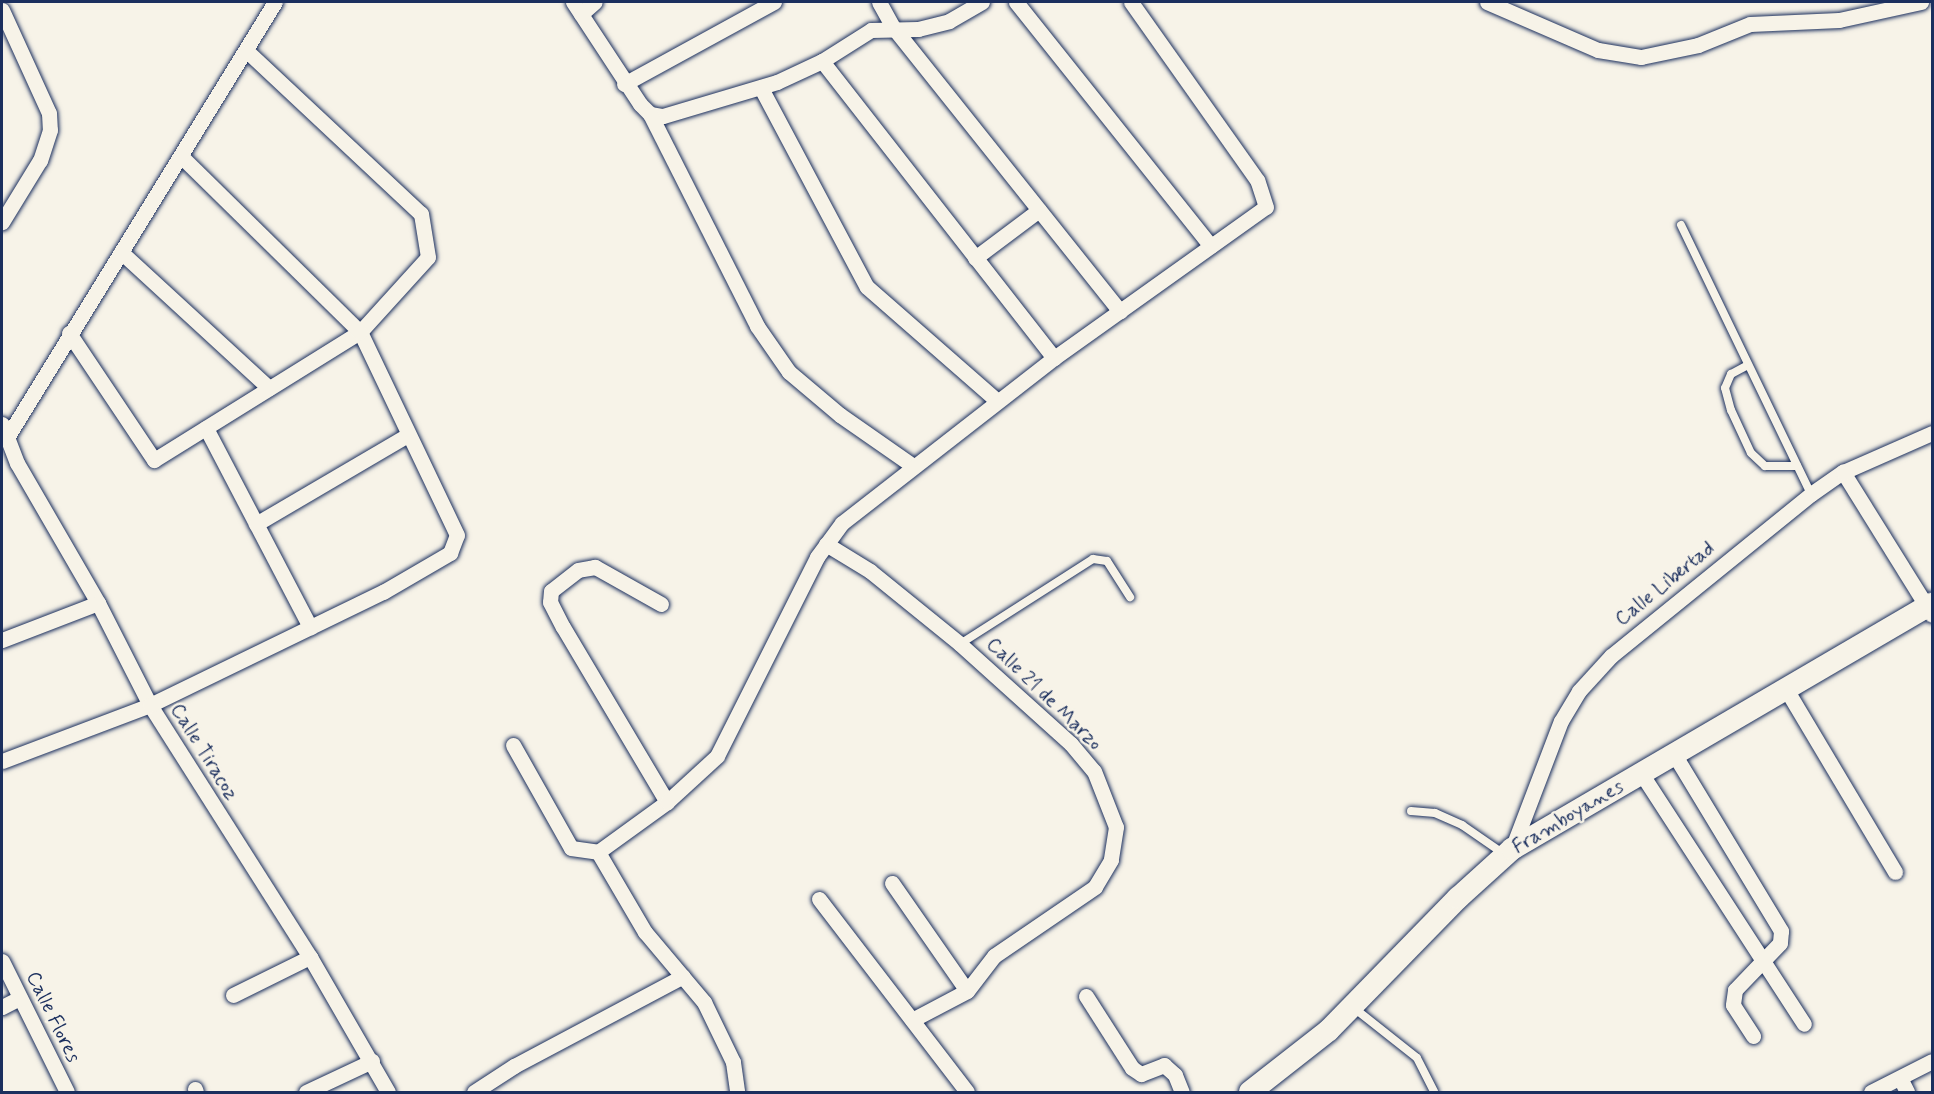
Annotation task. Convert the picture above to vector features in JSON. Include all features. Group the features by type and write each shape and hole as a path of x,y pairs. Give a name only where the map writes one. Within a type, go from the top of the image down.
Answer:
{"main road":[{"name":"Framboyanes","path":"1250,1092 1329,1030 1508,852 1786,689 1930,609"}],"street":[{"path":"4,432 121,252 247,51 275,2"},
{"path":"595,2 577,8 624,84 650,114 756,326 789,372 840,416 913,466"},
{"path":"624,84 774,2"},
{"path":"879,2 893,27 1120,311"},
{"path":"650,114 688,111 761,88 822,61 865,32 893,27 918,29 949,21 982,2"},
{"path":"1016,2 1211,246"},
{"path":"513,745 571,848 598,852 668,802 717,756 826,544 861,505 1054,358 1266,207 1257,180 1131,2"},
{"path":"1487,2 1599,50 1641,57 1681,50 1750,24 1839,20 1921,2"},
{"path":"2,10 49,113 50,130 40,160 2,222"},
{"path":"69,333 154,460 360,332 428,257 421,214 247,51"},
{"path":"822,61 1054,358"},
{"path":"761,88 867,287 997,401"},
{"path":"2,761 150,705 310,627 450,553 457,536 406,435 360,332 181,156"},
{"path":"975,258 1040,210"},
{"path":"121,252 270,388"},
{"path":"206,428 310,627"},
{"name":"Calle Tiracoz","path":"4,432 98,603 150,705 310,957 388,1092"},
{"name":"Calle Libertad","path":"1508,852 1561,721 1579,691 1611,656 1658,615 1811,494 1844,472 1932,433"},
{"path":"256,524 406,435"},
{"path":"1844,472 1930,609"},
{"name":"Calle 21 de Marzo","path":"826,544 870,571 960,644 1071,744 1094,771 1116,826 1117,842 1095,887 994,956 967,991 912,1020"},
{"path":"662,604 595,567 578,570 551,591 550,602 668,802"},
{"path":"2,640 98,603"},
{"path":"1786,689 1895,872"},
{"path":"1674,754 1781,931 1780,942 1763,963 1735,990 1733,1005 1753,1036"},
{"path":"1641,773 1804,1024"},
{"path":"598,852 645,932 704,1002 733,1062 737,1092"},
{"path":"892,883 967,991"},
{"path":"819,899 968,1092"},
{"path":"233,995 310,957"},
{"name":"Calle Flores","path":"2,961 67,1092"},
{"path":"474,1092 514,1066 683,976"},
{"path":"1086,996 1132,1068 1141,1074 1164,1065 1175,1076 1182,1092"},
{"path":"2,1007 20,998"},
{"path":"1871,1092 1932,1060"},
{"path":"306,1092 372,1061"},
{"path":"1900,1078 1907,1092"}],"lane":[{"path":"1681,225 1811,494"},
{"path":"1748,365 1731,374 1725,387 1731,410 1751,453 1765,466 1797,466"},
{"path":"960,644 1093,559 1107,561 1130,597"},
{"path":"1412,811 1435,813 1462,825 1508,852"},
{"path":"1351,1006 1418,1058 1434,1092"}]}
